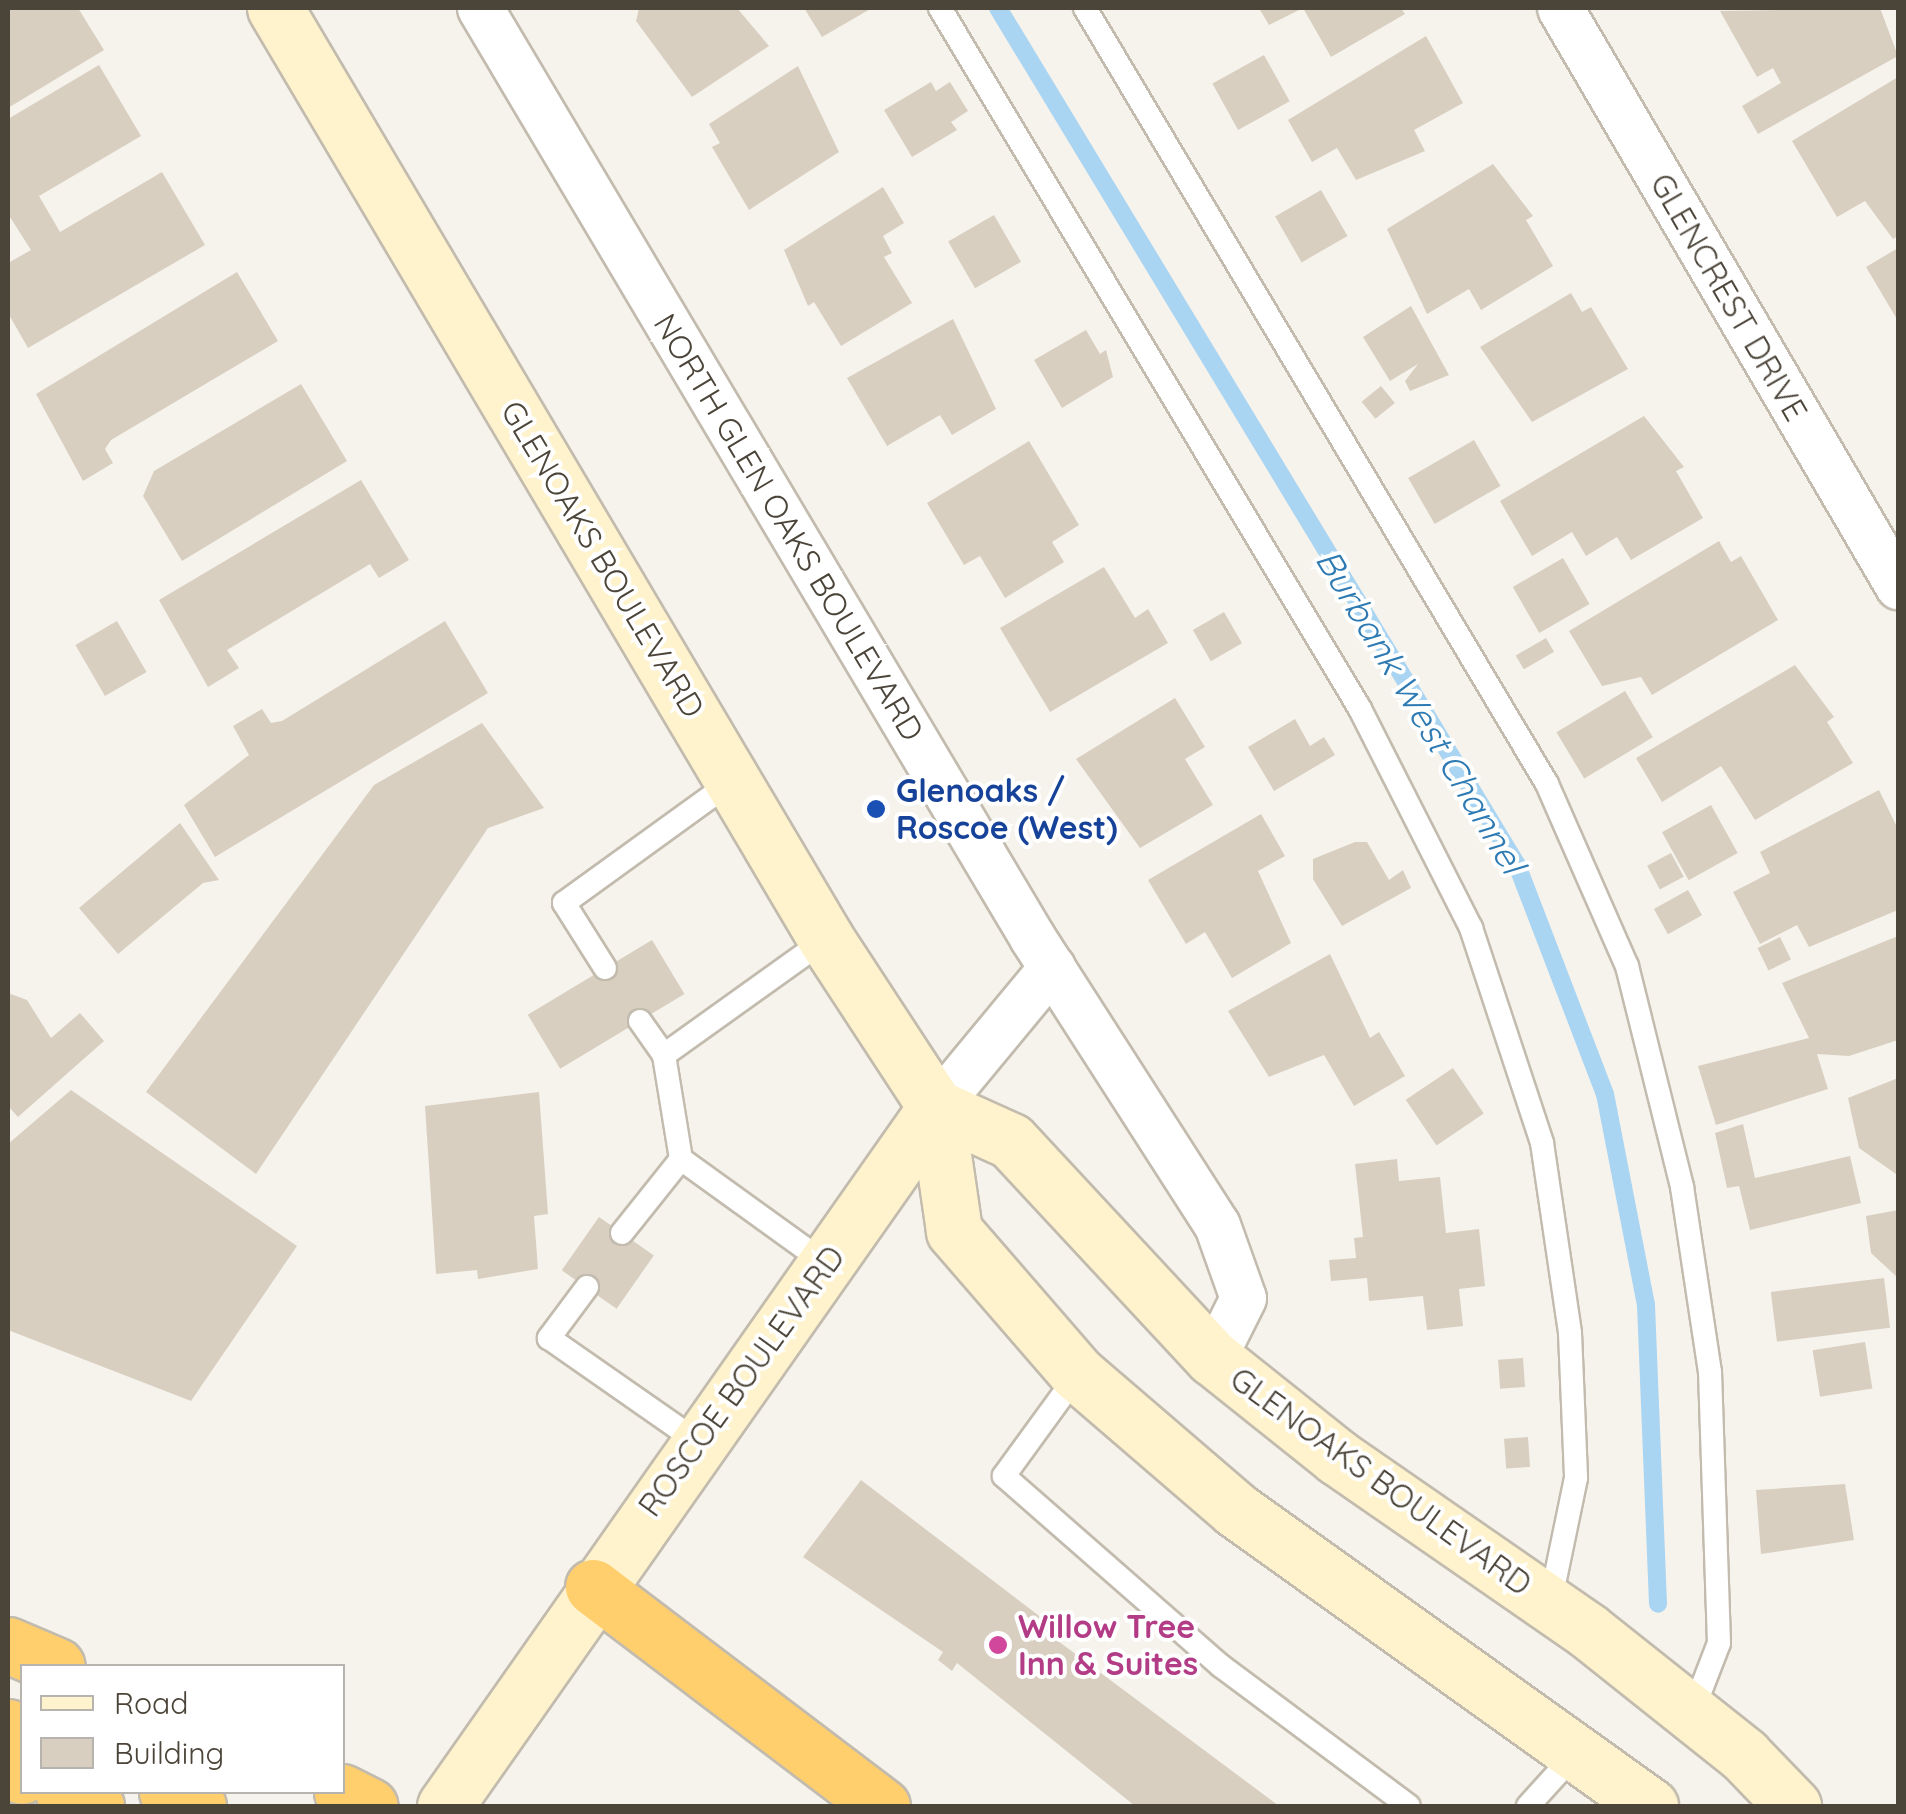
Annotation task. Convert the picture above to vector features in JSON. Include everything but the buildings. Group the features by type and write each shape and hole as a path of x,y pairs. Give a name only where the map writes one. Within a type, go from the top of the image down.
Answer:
{"highway":[{"path":"593,1587 882,1806"},
{"path":"8,1645 53,1664"},
{"path":"68,1794 96,1806"},
{"path":"172,1794 198,1806"},
{"path":"345,1794 370,1806"}],"main road":[{"name":"GLENOAKS BOULEVARD","path":"275,8 826,939 936,1107 954,1231 1078,1374 1363,1605 1578,1750 1650,1806"},
{"name":"GLENOAKS BOULEVARD","path":"936,1107 1011,1141 1213,1358 1550,1604 1692,1713 1793,1806"},
{"name":"ROSCOE BOULEVARD","path":"445,1806 550,1647 936,1107"}],"street":[{"name":"NORTH GLEN OAKS BOULEVARD","path":"480,8 1052,967 1217,1225 1243,1298 1213,1358"},
{"name":"GLENCREST DRIVE","path":"1560,8 1898,586"},
{"name":"ROSCOE BOULEVARD","path":"936,1107 1052,967"}],"lane":[{"path":"940,8 1360,710 1471,928 1542,1143 1570,1333 1576,1478 1550,1604"},
{"path":"1085,8 1547,784 1626,966 1682,1188 1710,1372 1719,1643 1692,1713"},
{"path":"606,968 564,902 734,780"},
{"path":"664,1055 826,939"},
{"path":"640,1022 664,1055 681,1158 825,1263"},
{"path":"622,1233 681,1158"},
{"path":"587,1287 549,1338 698,1442"},
{"path":"1078,1374 1004,1476 1220,1666 1409,1806"},
{"path":"1528,1806 1578,1750"}],"waterway":[{"name":"Burbank West Channel","path":"998,8 1517,865 1605,1094 1646,1305 1658,1604"}],"place":[{"name":"Glenoaks / Roscoe (West)","path":"876,809"},
{"name":"Willow Tree Inn & Suites","path":"998,1645"}]}
